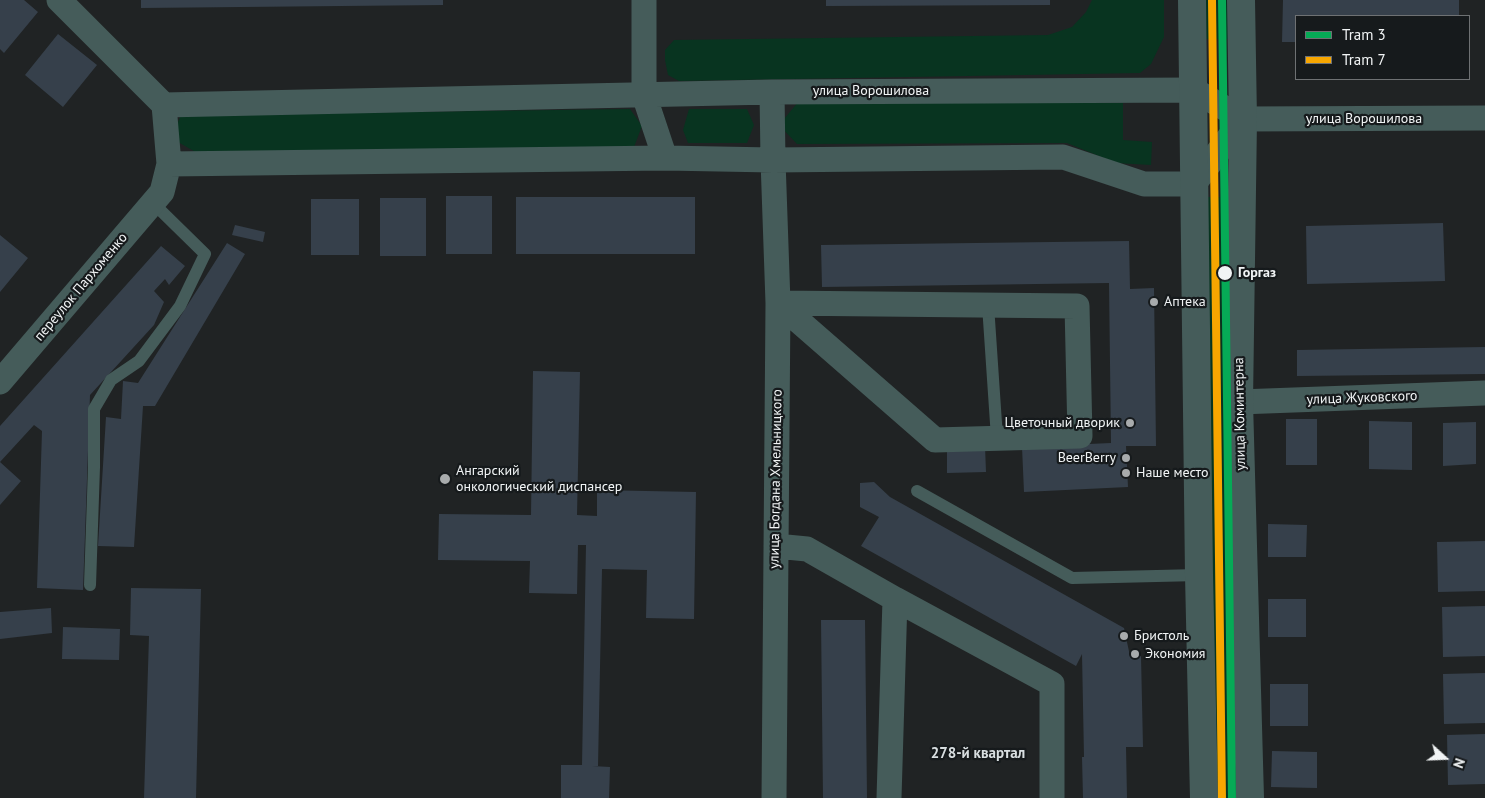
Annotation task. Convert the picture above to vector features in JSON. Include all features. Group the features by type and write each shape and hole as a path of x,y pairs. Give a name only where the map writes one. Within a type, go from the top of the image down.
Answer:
{"street":[{"path":"59,0 164,105 169,164 157,198"},
{"path":"644,0 644,95 665,158"},
{"path":"1192,0 1199,575 1204,798"},
{"name":"улица Коминтерна","path":"1241,0 1243,119 1239,402 1250,798"},
{"path":"1194,90 1243,119 1194,184"},
{"name":"улица Ворошилова","path":"164,105 772,92 1194,90"},
{"name":"улица Богдана Хмельницкого","path":"772,92 772,160 778,303 774,798"},
{"name":"улица Ворошилова","path":"1243,119 1485,118"},
{"path":"169,164 665,158 772,160 1063,157 1144,184 1194,184"},
{"name":"переулок Пархоменко","path":"0,382 157,198"},
{"path":"778,303 1076,306 1080,436 935,440 778,303"},
{"name":"улица Жуковского","path":"1239,402 1485,393"},
{"path":"776,546 807,549 1052,684 1052,798"},
{"path":"889,798 895,599"}],"lane":[{"path":"90,585 94,409 112,380 139,362 180,306 205,254 157,198"},
{"path":"988,305 997,438"},
{"path":"917,491 1072,578 1199,575"}],"green space":[{"path":"1092,0 1164,0 1164,37 1151,64 1140,73 679,81 668,75 665,60 665,50 674,40 1048,35 1072,27 1086,12"},
{"path":"1201,0 1228,0 1229,39 1202,39"},
{"path":"799,101 1123,103 1123,140 1152,142 1151,165 1116,163 1067,143 797,144 779,125"},
{"path":"630,109 642,126 634,147 199,154 171,138 181,115"},
{"path":"689,109 747,109 754,125 747,143 688,143 683,130"},
{"path":"1204,197 1231,197 1238,798 1211,798"}],"building":[{"path":"0,0 24,0 38,12 4,53 0,49"},
{"path":"141,0 443,0 443,5 141,8"},
{"path":"826,0 1050,0 1050,5 826,6"},
{"path":"1283,0 1459,0 1459,15 1295,15 1295,42 1282,42"},
{"path":"58,34 97,65 63,107 25,75"},
{"path":"446,196 492,196 492,254 446,254"},
{"path":"516,197 695,197 695,254 516,254"},
{"path":"380,198 426,198 426,256 380,256"},
{"path":"311,199 359,199 359,255 311,255"},
{"path":"1443,223 1445,281 1307,284 1306,226"},
{"path":"235,225 265,232 263,242 232,235"},
{"path":"0,235 28,258 0,292"},
{"path":"1129,241 1130,289 1154,288 1156,446 1126,446 1128,487 1024,492 1022,447 1111,443 1109,283 822,287 821,245"},
{"path":"227,243 245,254 155,406 143,406 134,547 98,546 106,417 121,419 123,381 138,383"},
{"path":"161,246 185,266 169,285 165,279 154,291 164,302 154,325 90,395 83,590 37,588 42,431 34,425 0,462 0,426"},
{"path":"1485,347 1485,374 1297,376 1297,350"},
{"path":"533,371 580,372 577,515 597,516 597,490 696,492 694,619 646,618 647,570 602,569 598,766 592,766 610,767 609,798 561,798 561,765 582,765 586,545 578,545 577,594 529,593 530,561 438,560 439,514 531,515"},
{"path":"1286,419 1317,419 1317,465 1286,465"},
{"path":"1369,421 1412,422 1412,470 1369,469"},
{"path":"1476,422 1476,464 1443,466 1443,423"},
{"path":"985,446 986,472 947,473 947,447"},
{"path":"0,462 21,481 0,505"},
{"path":"874,482 890,497 1124,628 1130,656 1141,656 1143,747 1126,747 1127,798 1083,798 1082,654 1076,666 861,546 879,517 860,507 860,483"},
{"path":"1268,524 1307,525 1306,557 1268,557"},
{"path":"1485,541 1485,591 1438,592 1437,542"},
{"path":"131,588 201,589 196,798 144,798 149,636 130,635"},
{"path":"1268,599 1306,599 1306,637 1268,637"},
{"path":"1485,606 1485,656 1443,657 1442,607"},
{"path":"51,608 52,633 0,639 0,612"},
{"path":"821,620 865,620 867,798 823,798"},
{"path":"63,627 120,629 119,660 62,659"},
{"path":"1485,673 1485,723 1444,724 1443,674"},
{"path":"1270,684 1308,684 1308,726 1270,726"},
{"path":"1485,734 1485,784 1448,785 1447,735"},
{"path":"1272,751 1317,752 1317,788 1271,787"}],"tram line":[{"name":"7","path":"1212,0 1222,798"},
{"name":"3","path":"1222,0 1232,798"}],"place":[{"name":"Горгаз","path":"1225,273"},
{"name":"Аптека","path":"1154,302"},
{"name":"Цветочный дворик","path":"1130,423"},
{"name":"BeerBerry","path":"1126,458"},
{"name":"Наше место","path":"1126,473"},
{"name":"Ангарский онкологический диспансер","path":"445,479"},
{"name":"Бристоль","path":"1124,636"},
{"name":"Экономия","path":"1135,654"}],"district":[{"name":"278-й квартал","path":"978,754"}]}
